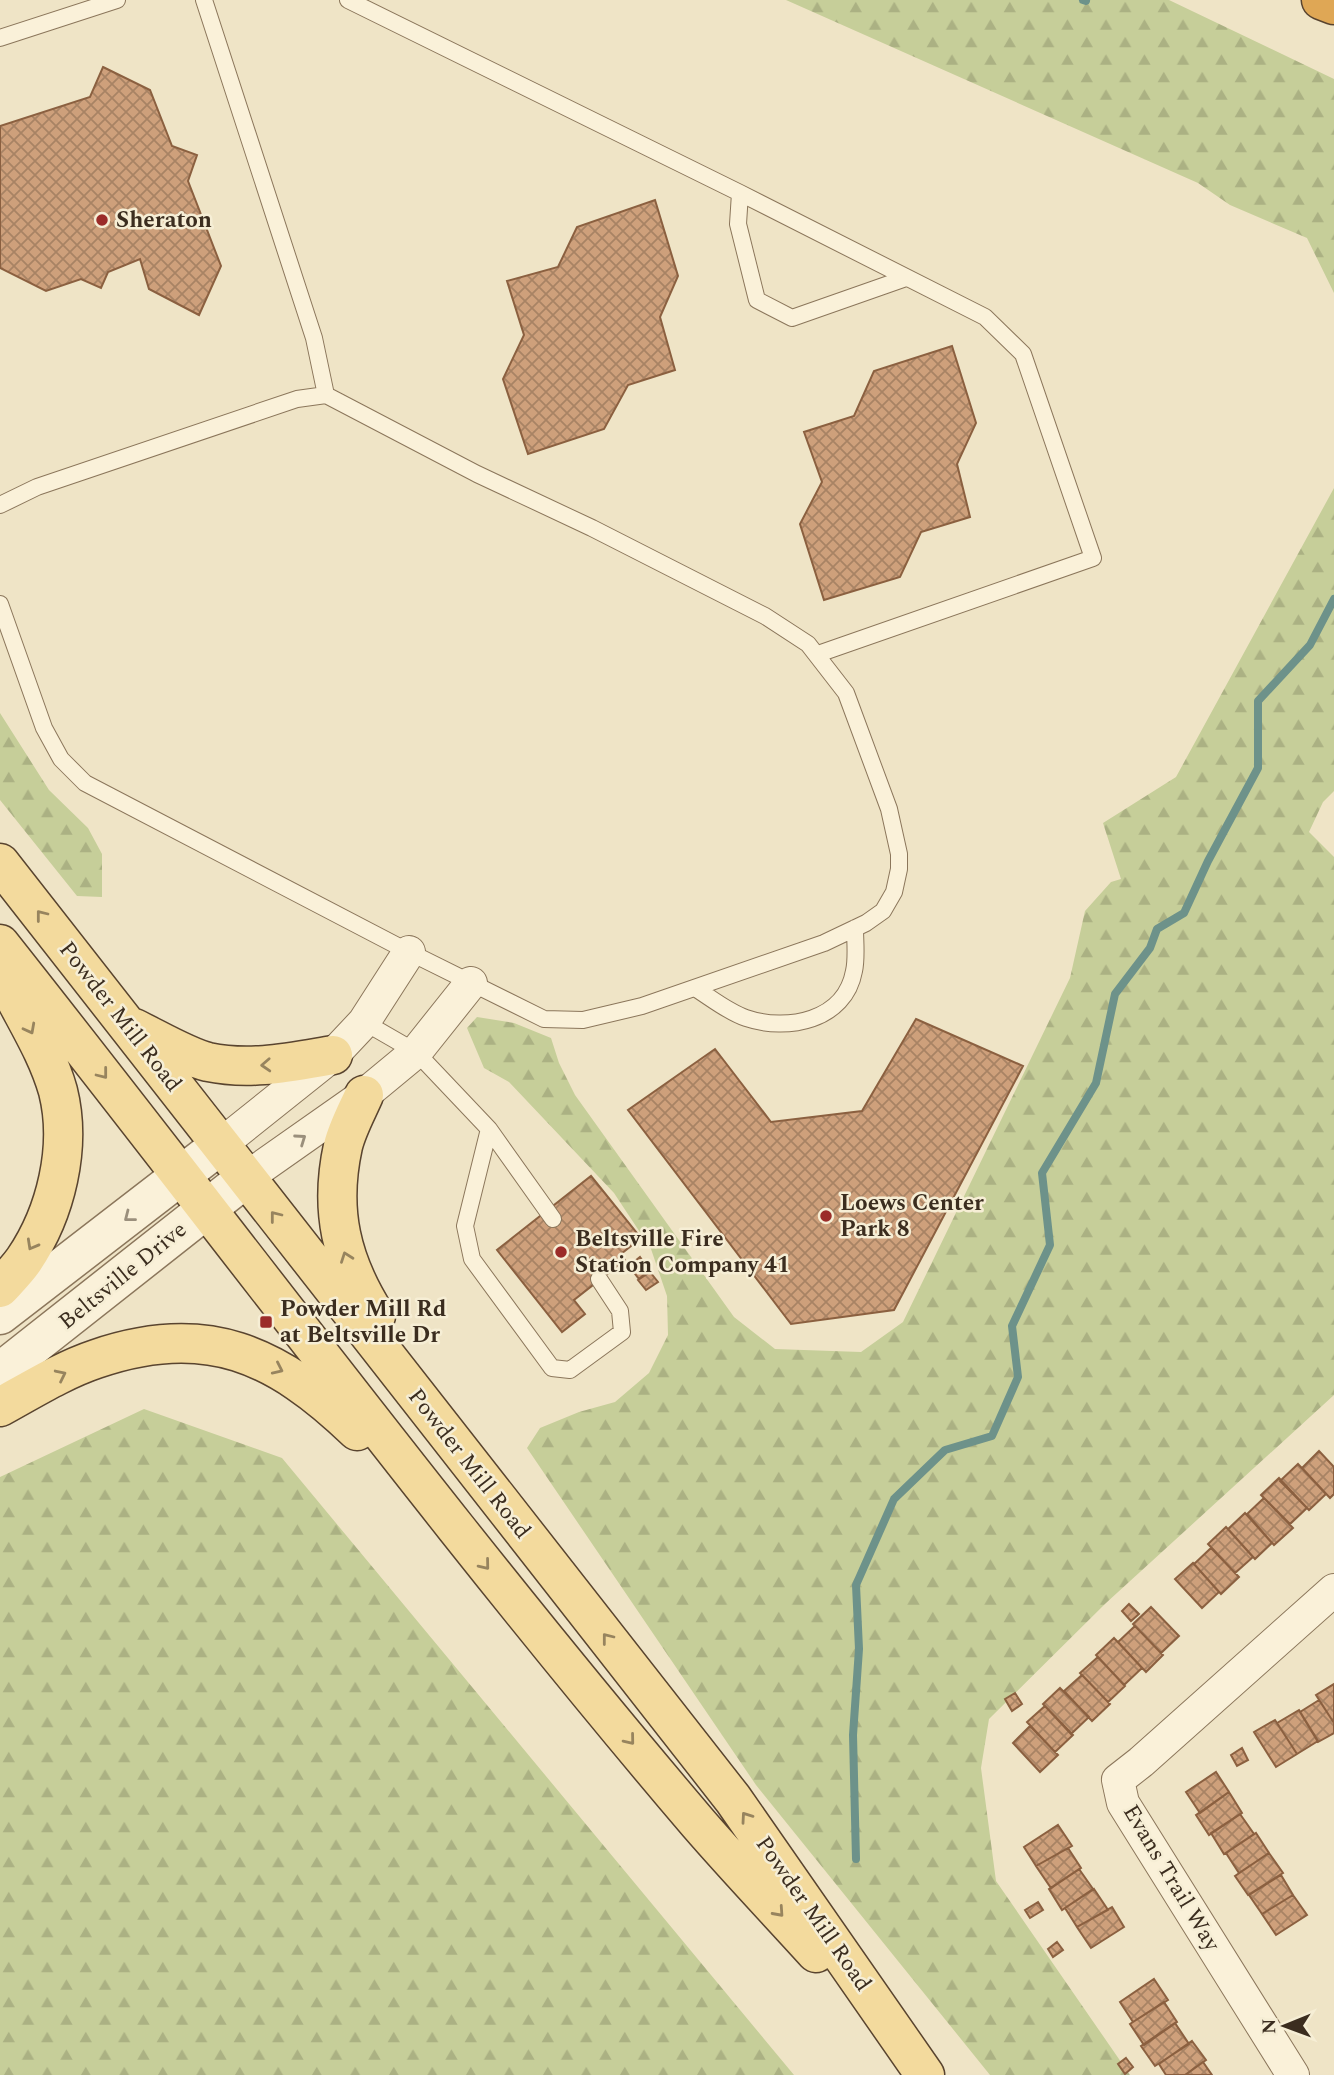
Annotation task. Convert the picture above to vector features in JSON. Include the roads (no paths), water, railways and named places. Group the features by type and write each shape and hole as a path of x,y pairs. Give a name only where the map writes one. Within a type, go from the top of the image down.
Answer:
{"highway":[{"path":"1321,0 1334,5"}],"main road":[{"name":"Powder Mill Road","path":"0,863 129,1026 219,1146 733,1798 925,2075"},
{"name":"Powder Mill Road","path":"0,944 182,1174 442,1512 699,1824 925,2075"},
{"path":"0,968 46,1059 58,1091 62,1120 62,1157 55,1192 44,1225 24,1261 0,1289"},
{"path":"129,1026 206,1062 270,1066 333,1055"},
{"path":"364,1096 344,1143 338,1210 343,1248 358,1288 484,1482"},
{"path":"0,1407 95,1359 131,1349 174,1343 206,1344 240,1351 290,1375 329,1404 442,1512"}],"street":[{"path":"219,1146 333,1055 364,1022 409,952"},
{"path":"246,1178 364,1096 416,1052 471,983"},
{"name":"Beltsville Drive","path":"0,1315 219,1146"},
{"name":"Beltsville Drive","path":"0,1372 246,1178"},
{"name":"Evans Trail Way","path":"1293,2075 1123,1803 1118,1780 1334,1590"}],"lane":[{"path":"0,38 117,0"},
{"path":"204,0 314,338 327,396"},
{"path":"348,0 985,317 1023,355 1093,558 818,654"},
{"path":"740,193 738,224 757,300 792,318 906,278"},
{"path":"0,505 37,487 297,399 327,396 477,474 592,528 765,616 808,644 846,693 889,809 899,854 894,892 883,911 824,943 612,1014 583,1020 544,1019 409,952 85,783 61,759 44,728 0,604"},
{"path":"695,988 743,1017 765,1023 784,1024 816,1019 835,1007 848,988 854,971 855,928"},
{"path":"364,1022 416,1052 489,1129 553,1219"},
{"path":"489,1129 465,1226 472,1259 552,1368 570,1370 622,1332 620,1311 598,1279"}],"waterway":[{"path":"856,1859 853,1735 859,1649 856,1585 894,1499 945,1450 992,1436 1018,1377 1012,1326 1050,1245 1042,1173 1096,1083 1115,994 1150,948 1157,929 1184,913 1208,861 1258,768 1258,701 1310,645 1334,599"}],"place":[{"name":"Sheraton","path":"102,220"},
{"name":"Loews Center Park 8","path":"826,1216"},
{"name":"Beltsville Fire Station Company 41","path":"561,1252"},
{"name":"Powder Mill Rd at Beltsville Dr","path":"266,1322"}]}
